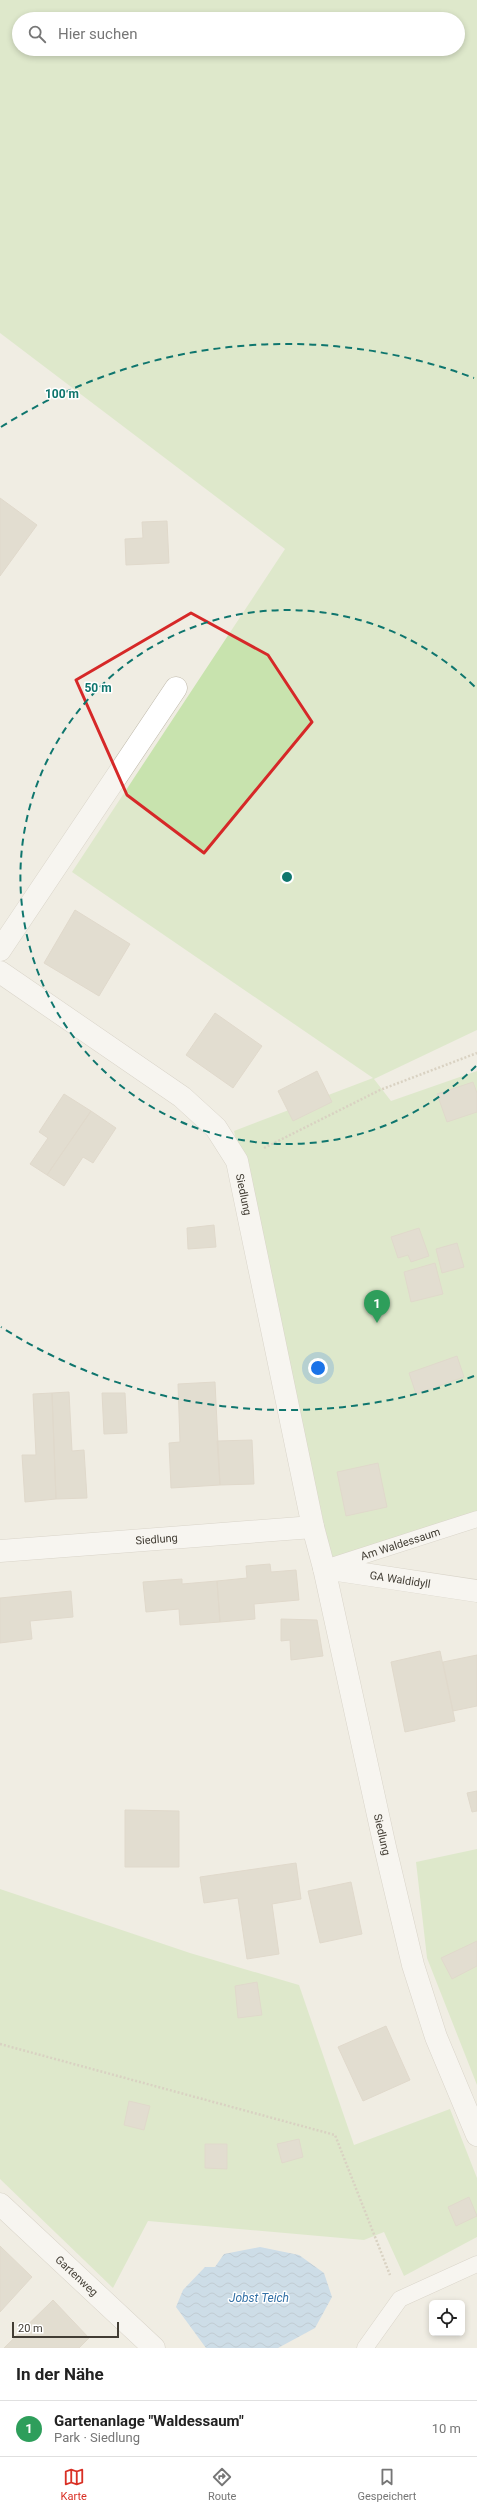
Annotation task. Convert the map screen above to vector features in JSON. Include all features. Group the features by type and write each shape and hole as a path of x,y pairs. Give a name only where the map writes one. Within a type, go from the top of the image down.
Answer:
{"street":[{"path":"0,950 176,688"},
{"name":"Siedlung","path":"0,972 182,1097 216,1128 237,1161 312,1527 324,1568 385,1847 413,1965 436,2037 477,2135"},
{"name":"Siedlung","path":"0,1551 312,1527"},
{"name":"GA Waldidyll","path":"324,1568 477,1591"},
{"name":"Gartenweg","path":"0,2204 154,2348"}],"lane":[{"name":"Am Waldessaum","path":"324,1568 477,1519"},
{"path":"365,2348 400,2299 477,2264"}],"path":[{"path":"237,1161 380,1090 477,1053"},
{"path":"0,2044 336,2135 400,2299"}],"highlighted area":[{"path":"191,613 268,655 312,722 204,853 127,795 76,680"}],"green space":[{"path":"0,0 477,0 477,1030 374,1079 391,1101 477,1071 477,1516 332,1559 234,1131 373,1078 72,872 285,549 0,333"},
{"path":"477,1849 477,2085 427,1958 416,1862"},
{"path":"0,1889 190,1953 299,1985 354,2145 450,2109 477,2178 477,2237 404,2276 384,2232 364,2240 148,2221 113,2288 0,2179"}],"water":[{"name":"Jobst Teich","path":"260,2247 299,2255 324,2273 332,2297 315,2328 278,2348 206,2348 176,2307 183,2290 205,2267 215,2267 224,2254"}],"building":[{"path":"0,498 37,525 0,576"},
{"path":"167,521 169,563 126,565 125,539 143,538 142,522"},
{"path":"75,910 130,944 99,996 44,963"},
{"path":"215,1013 262,1046 233,1088 186,1055"},
{"path":"317,1071 332,1102 293,1121 278,1091"},
{"path":"473,1082 477,1093 477,1112 447,1122 437,1094"},
{"path":"64,1094 91,1111 47,1175 30,1164 48,1138 39,1132"},
{"path":"91,1111 116,1128 93,1163 83,1157 64,1186 47,1175"},
{"path":"214,1225 216,1247 188,1249 187,1228"},
{"path":"419,1228 429,1256 411,1262 408,1255 398,1258 391,1237"},
{"path":"457,1243 464,1267 442,1273 436,1249"},
{"path":"435,1263 443,1294 411,1302 404,1272"},
{"path":"457,1356 464,1377 416,1394 409,1373"},
{"path":"215,1382 220,1485 171,1488 169,1443 180,1442 178,1384"},
{"path":"69,1392 72,1451 84,1450 87,1498 56,1499 52,1393"},
{"path":"52,1393 56,1499 25,1502 22,1455 36,1455 33,1394"},
{"path":"102,1393 125,1393 127,1433 104,1434"},
{"path":"252,1440 254,1484 220,1485 217,1441"},
{"path":"378,1463 387,1507 346,1516 337,1472"},
{"path":"270,1564 271,1572 296,1570 299,1600 254,1604 255,1619 220,1622 217,1581 247,1578 246,1566"},
{"path":"182,1579 182,1584 217,1581 220,1622 180,1625 179,1609 146,1612 143,1582"},
{"path":"71,1591 73,1617 30,1621 32,1639 0,1643 0,1598"},
{"path":"281,1619 317,1620 323,1656 291,1660 290,1640 281,1641"},
{"path":"440,1651 455,1721 405,1732 391,1662"},
{"path":"477,1655 477,1706 453,1711 443,1662"},
{"path":"477,1791 477,1811 472,1812 467,1793"},
{"path":"125,1810 179,1811 179,1867 125,1867"},
{"path":"296,1863 301,1899 272,1904 279,1954 247,1959 238,1898 204,1903 200,1877"},
{"path":"351,1882 362,1934 320,1943 308,1891"},
{"path":"477,1941 477,1966 452,1979 441,1958"},
{"path":"257,1982 262,2015 238,2018 235,1986"},
{"path":"386,2026 410,2080 363,2101 338,2047"},
{"path":"129,2101 150,2106 144,2130 124,2125"},
{"path":"299,2139 303,2157 282,2163 277,2144"},
{"path":"205,2144 227,2144 227,2169 205,2168"},
{"path":"469,2197 477,2216 456,2226 448,2207"},
{"path":"0,2246 32,2277 0,2312"},
{"path":"53,2300 89,2338 79,2348 4,2348"}],"place":[{"name":"Gartenanlage \"Waldessaum\"","path":"377,1323"}]}
